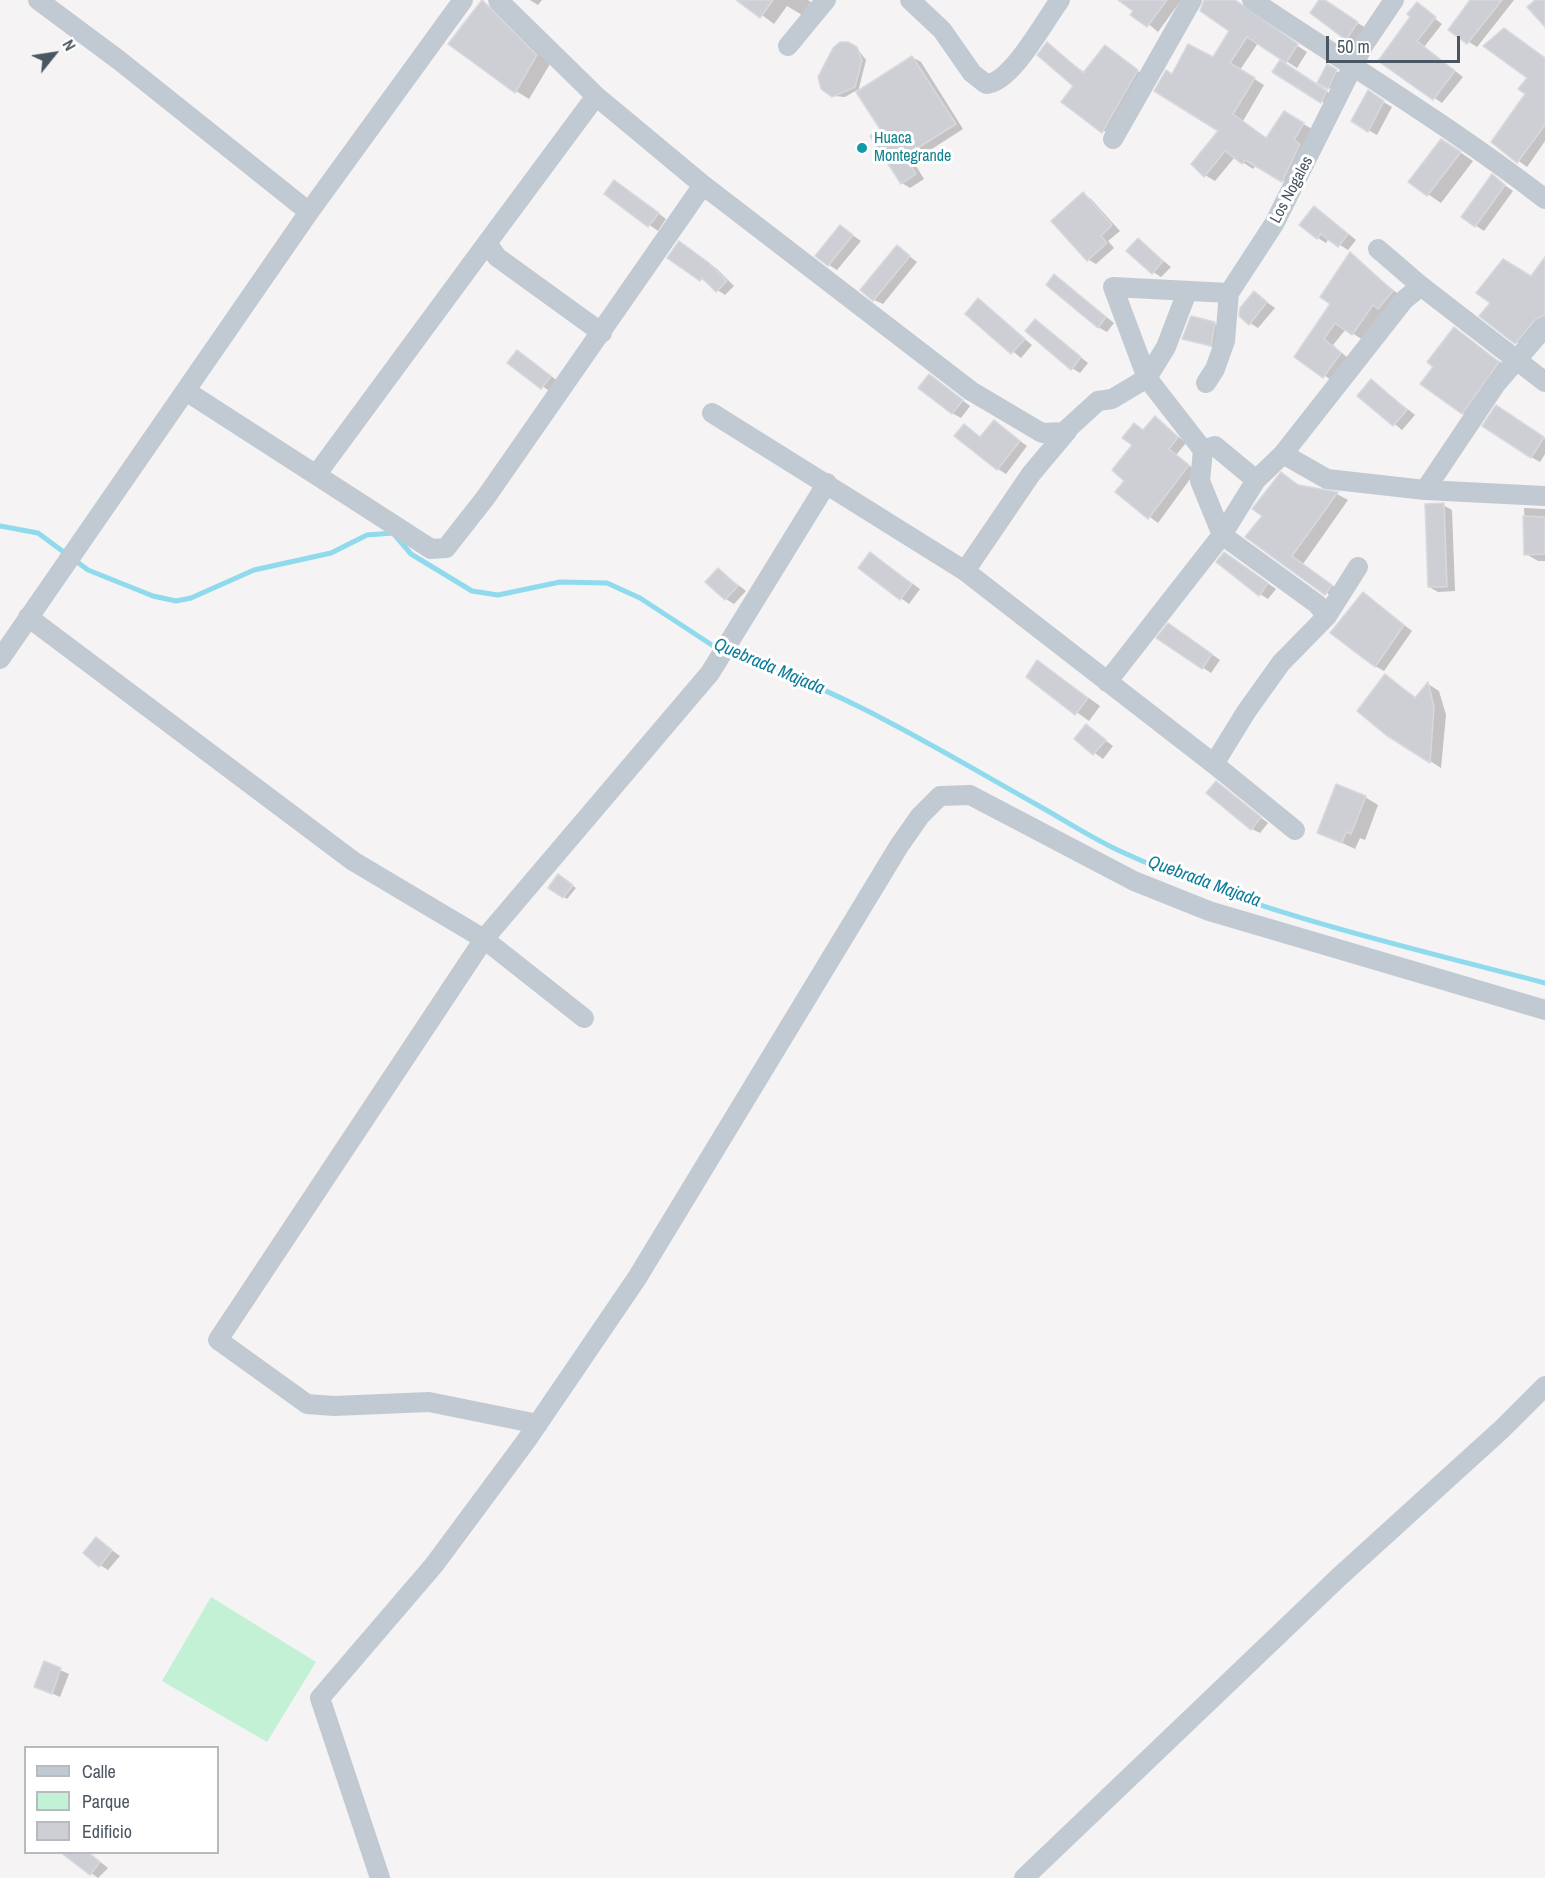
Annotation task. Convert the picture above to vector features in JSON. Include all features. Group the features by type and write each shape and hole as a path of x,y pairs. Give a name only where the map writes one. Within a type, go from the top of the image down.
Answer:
{"street":[{"path":"38,0 120,61 309,212"},
{"path":"0,659 309,212 463,0"},
{"path":"498,0 596,96 703,185 989,404 1042,433 1057,434 1070,428"},
{"path":"788,46 826,0"},
{"path":"910,0 942,30 976,78 991,84 1002,80 1008,73 1060,0"},
{"path":"1113,139 1192,0"},
{"path":"1252,0 1352,68 1471,142 1545,199"},
{"name":"Los Nogales","path":"1206,383 1215,369 1225,341 1229,293 1274,224 1352,68 1394,0"},
{"path":"316,475 596,96"},
{"path":"186,391 430,549 446,548 486,497 703,185"},
{"path":"487,243 497,257 602,333"},
{"path":"1378,249 1421,286 1518,358 1545,382"},
{"path":"1107,682 1222,535 1256,480 1283,454 1404,300 1421,286"},
{"path":"1229,293 1113,287 1147,378 1203,450 1200,481 1222,535 1317,604 1327,616"},
{"path":"965,571 1031,474 1070,428 1098,401 1112,399 1147,378 1166,347 1187,292"},
{"path":"1425,490 1496,384 1545,327"},
{"path":"712,413 965,571 1214,764 1295,830"},
{"path":"1203,450 1215,446 1256,480"},
{"path":"1283,454 1327,479 1425,490 1545,496"},
{"path":"537,1425 429,1402 334,1406 307,1404 218,1340 484,939 717,662 827,483"},
{"path":"1214,764 1246,712 1286,657 1327,616 1358,567"},
{"path":"28,617 352,861 484,939 584,1018"},
{"path":"380,1878 320,1698 434,1565 537,1425 637,1278 899,846 920,816 940,796 970,795 1134,881 1209,911 1545,1010"},
{"path":"1024,1878 1339,1577 1502,1429 1545,1386"}],"green space":[{"path":"211,1597 316,1662 267,1742 162,1681"}],"building":[{"path":"482,0 537,55 515,93 448,44"},
{"path":"736,0 773,0 760,18"},
{"path":"1118,0 1167,0 1147,27 1130,15 1133,11"},
{"path":"1204,0 1235,0 1298,44 1286,63 1247,37 1230,63 1255,78 1233,114 1266,138 1284,111 1304,123 1294,140 1300,144 1282,182 1245,160 1242,164 1225,151 1204,177 1191,164 1218,131 1154,91 1166,70 1172,74 1188,44 1213,57 1229,31 1200,11"},
{"path":"1319,0 1325,0 1358,22 1346,40 1310,13"},
{"path":"1470,0 1502,0 1467,44 1448,30"},
{"path":"1535,0 1545,0 1545,27 1527,7"},
{"path":"1417,2 1436,17 1417,41 1455,71 1433,100 1378,61 1410,17 1407,14"},
{"path":"1504,28 1545,58 1545,125 1517,163 1491,142 1525,94 1518,89 1527,78 1483,46"},
{"path":"840,42 848,42 857,47 862,60 855,87 832,97 821,89 818,77 833,48"},
{"path":"1047,42 1083,73 1105,45 1138,70 1102,133 1061,102 1073,86 1037,55"},
{"path":"912,56 956,124 905,156 916,174 901,184 870,136 880,129 856,92"},
{"path":"1280,60 1327,91 1321,103 1272,72"},
{"path":"1327,64 1337,70 1328,89 1317,83"},
{"path":"1368,90 1384,101 1368,132 1351,121"},
{"path":"1441,139 1461,152 1427,196 1408,182"},
{"path":"1492,174 1505,185 1475,227 1461,217"},
{"path":"614,180 659,213 648,227 604,194"},
{"path":"1083,192 1112,225 1101,236 1107,243 1087,261 1051,221"},
{"path":"1314,206 1348,234 1338,247 1321,234 1317,239 1299,225"},
{"path":"840,225 853,235 828,266 815,256"},
{"path":"1138,238 1163,261 1152,274 1126,251"},
{"path":"679,241 709,263 727,281 716,292 702,278 700,281 667,258"},
{"path":"897,245 910,256 873,301 860,290"},
{"path":"1350,252 1393,291 1378,309 1373,305 1352,335 1335,323 1324,339 1341,353 1323,378 1294,357 1330,304 1320,297"},
{"path":"1545,257 1545,315 1536,319 1515,344 1479,316 1490,303 1476,293 1503,259 1531,276"},
{"path":"1054,274 1106,317 1098,328 1046,285"},
{"path":"1254,291 1267,302 1249,325 1239,316 1240,308"},
{"path":"978,298 1025,339 1011,354 965,314"},
{"path":"1191,316 1215,322 1211,346 1182,339"},
{"path":"1035,319 1081,357 1071,370 1025,331"},
{"path":"1454,327 1499,362 1462,414 1420,384 1433,367 1427,362"},
{"path":"517,350 551,376 541,389 507,363"},
{"path":"929,374 963,400 952,414 918,388"},
{"path":"1371,379 1407,410 1393,426 1357,396"},
{"path":"1496,405 1544,437 1531,458 1482,426"},
{"path":"1155,416 1178,437 1169,449 1189,465 1148,519 1115,492 1124,481 1112,470 1132,445 1122,438 1134,423 1143,430"},
{"path":"994,420 1020,441 997,470 954,436 964,424 980,437"},
{"path":"1281,472 1298,485 1338,492 1292,556 1332,585 1325,595 1245,537 1262,516 1252,509"},
{"path":"1444,503 1447,587 1428,587 1425,504"},
{"path":"1523,516 1545,517 1545,554 1524,555"},
{"path":"870,552 912,584 900,600 858,568"},
{"path":"1224,552 1268,583 1259,596 1216,562"},
{"path":"718,568 738,586 725,600 705,582"},
{"path":"1363,592 1404,625 1375,667 1330,633"},
{"path":"1168,623 1212,654 1202,669 1156,638"},
{"path":"1037,660 1088,698 1075,715 1026,677"},
{"path":"1385,674 1415,698 1428,682 1434,707 1430,763 1386,735 1357,711"},
{"path":"1086,724 1106,740 1093,755 1074,739"},
{"path":"1216,781 1261,817 1251,830 1206,793"},
{"path":"1336,784 1366,796 1351,834 1346,832 1342,843 1317,833"},
{"path":"558,874 573,885 563,898 548,888"},
{"path":"96,1537 112,1550 99,1567 83,1553"},
{"path":"44,1661 61,1668 52,1694 34,1687"},
{"path":"63,1854 90,1854 100,1862 90,1875"}],"waterway":[{"name":"Quebrada Majada","path":"0,526 38,533 88,570 153,596 176,601 191,598 254,570 331,553 367,535 393,533 411,554 472,591 498,595 560,582 607,583 640,598 718,649"},
{"name":"Quebrada Majada","path":"727,653 809,683 848,701 1101,841 1173,874 1330,926 1545,983"}],"place":[{"name":"Huaca Montegrande","path":"862,148"}]}
